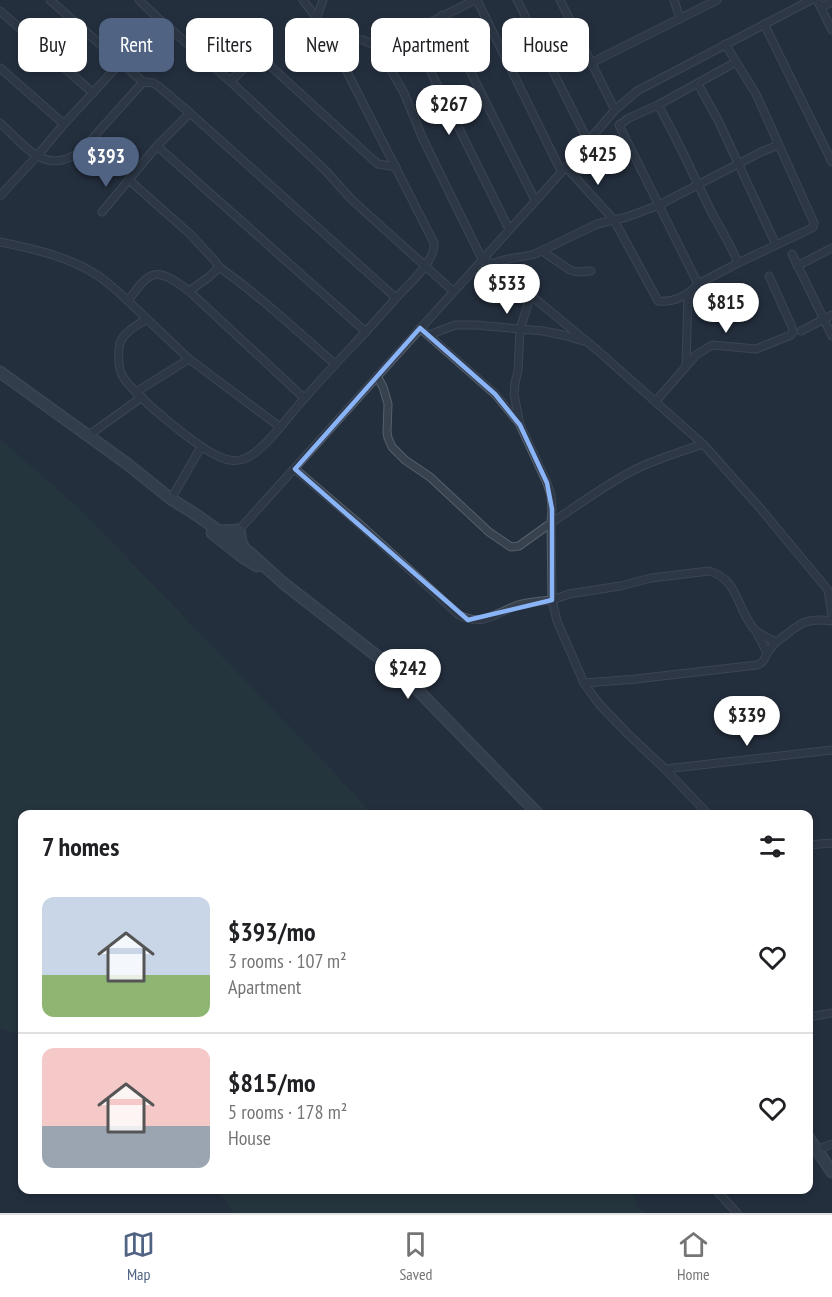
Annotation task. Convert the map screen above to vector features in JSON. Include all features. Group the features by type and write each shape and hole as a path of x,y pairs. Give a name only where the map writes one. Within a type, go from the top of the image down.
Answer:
{"street":[{"path":"50,0 99,43"},
{"path":"139,0 158,18"},
{"path":"303,0 317,17"},
{"path":"317,17 323,0"},
{"path":"437,18 476,0 564,169 614,220 658,301 663,302 688,293 698,284 738,263 810,229 814,223 756,94 725,44"},
{"path":"517,0 588,141"},
{"path":"560,0 591,63 612,113 698,284"},
{"path":"674,0 680,19"},
{"path":"591,63 717,0"},
{"path":"229,542 612,113 628,98 648,85 812,0"},
{"path":"817,0 832,30"},
{"path":"821,8 832,2"},
{"path":"0,12 93,93"},
{"path":"442,15 535,200"},
{"path":"764,24 832,162"},
{"path":"174,32 230,81 324,169 352,200 453,291"},
{"path":"230,81 251,64 262,60 266,62 378,164 396,167"},
{"path":"619,125 736,62"},
{"path":"0,68 64,124"},
{"path":"0,196 112,72"},
{"path":"132,72 143,82 158,86 190,113 396,298"},
{"path":"147,319 126,334 121,341 120,369 130,386 201,447 221,458 240,460 257,453 425,266 434,251 434,243 347,72"},
{"path":"392,72 483,259 493,264 586,341 703,444 830,589 832,615"},
{"path":"431,72 509,229"},
{"path":"0,123 37,156 48,162 73,158 143,82"},
{"path":"698,84 719,122 776,245"},
{"path":"658,105 738,263"},
{"path":"102,212 157,146 190,113"},
{"path":"493,264 505,259 525,257 597,224 659,206 778,145"},
{"path":"157,146 366,332"},
{"path":"129,180 190,234 219,267 263,301 335,364"},
{"path":"0,242 44,251 61,257 97,276 128,301 189,359 280,427"},
{"path":"797,266 832,248"},
{"path":"542,251 570,270 591,271"},
{"path":"792,254 832,336"},
{"path":"189,291 219,267"},
{"path":"128,301 146,278 155,274 164,275 189,291 304,398"},
{"path":"656,401 696,355 712,345 756,349 791,335 792,327 769,276"},
{"path":"520,425 514,394 518,371 520,329 528,304 528,293"},
{"path":"686,365 688,293"},
{"path":"801,332 832,315"},
{"path":"429,335 455,325 475,324 563,334 586,341"},
{"path":"420,328 495,394 520,425 547,483 551,495 552,600 556,621 584,682 600,705 704,810"},
{"path":"136,392 189,359"},
{"path":"0,372 89,435 171,499 220,531 242,557 282,582"},
{"path":"377,376 388,404 387,432 392,447 405,460 430,477 489,532 515,548 634,470 663,457 703,444"},
{"path":"89,435 142,397"},
{"path":"171,499 201,447"},
{"path":"295,469 364,528 459,615 468,620 478,621 519,605 552,600 569,594 620,586 651,578 709,571 718,573 726,580 767,653"},
{"path":"185,508 229,542 244,549 282,582 409,681 534,810"},
{"path":"220,531 240,530"},
{"path":"240,530 244,549"},
{"path":"584,682 636,679 757,665 766,659 767,653 776,642 801,624 812,620 832,621"},
{"path":"755,630 776,642"},
{"path":"664,769 832,750"},
{"path":"813,845 832,843"},
{"path":"813,1016 832,1013"},
{"path":"813,1144 832,1172"},
{"path":"817,1150 832,1144"},
{"path":"720,1194 737,1213"}],"highlighted area":[{"path":"420,328 495,394 520,425 547,483 552,509 552,600 468,620 295,469"}],"green space":[{"path":"0,439 83,512 368,810 18,810 18,1035 0,1028"},
{"path":"221,1194 634,1194 637,1206 645,1213 234,1213"}]}
